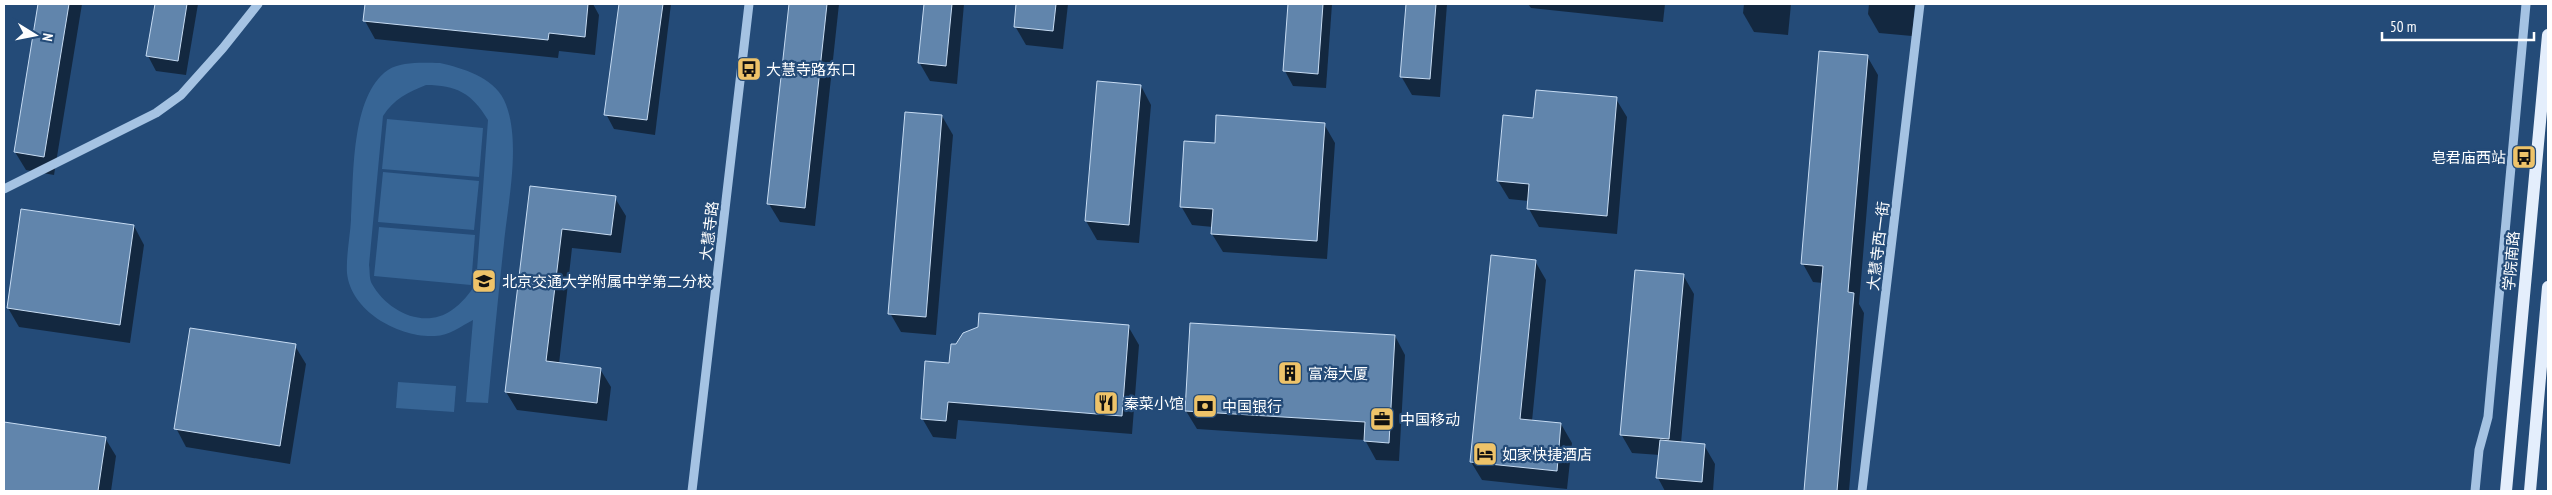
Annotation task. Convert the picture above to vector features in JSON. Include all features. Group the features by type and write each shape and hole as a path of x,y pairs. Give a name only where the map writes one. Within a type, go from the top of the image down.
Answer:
{"main road":[{"name":"学院南路","path":"2506,491 2548,35"},
{"path":"2530,491 2548,288"}],"street":[{"path":"4,189 156,113 181,95 223,48 258,4"},
{"name":"大慧寺路","path":"692,491 749,4"},
{"name":"大慧寺西一街","path":"1862,491 1920,4"},
{"path":"2475,491 2480,450 2488,417 2526,4"}],"shaded area":[{"path":"440,63 467,71 492,85 504,100 512,133 511,190 488,403 466,402 473,320 450,333 440,336 421,335 393,327 367,311 350,287 347,273 356,139 360,118 367,99 376,82 388,70 394,67 406,64","holes":["426,85 437,85 462,92 476,103 488,120 476,284 452,310 441,316 418,318 407,315 397,309 379,294 371,282 369,265 383,116 392,105 407,93"]},
{"path":"387,119 483,128 479,177 382,169"},
{"path":"383,172 479,181 474,230 378,222"},
{"path":"379,227 475,235 471,285 374,276"},
{"path":"398,382 456,386 454,412 396,408"}],"building":[{"path":"38,4 69,4 44,157 14,152"},
{"path":"155,4 187,4 178,61 146,56"},
{"path":"365,4 588,4 585,37 549,33 548,40 363,21"},
{"path":"619,4 663,4 647,120 604,115"},
{"path":"789,4 827,4 805,208 767,204"},
{"path":"924,4 952,4 946,66 918,63"},
{"path":"1016,4 1056,4 1053,31 1014,27"},
{"path":"1288,4 1323,4 1318,74 1283,71"},
{"path":"1406,4 1436,4 1430,79 1400,77"},
{"path":"1819,51 1868,55 1848,292 1854,293 1837,491 1804,491 1823,266 1801,264"},
{"path":"1097,81 1141,85 1129,225 1085,221"},
{"path":"1536,90 1617,97 1607,216 1527,209 1529,184 1497,181 1503,115 1533,118"},
{"path":"905,112 942,115 926,317 888,314"},
{"path":"1216,115 1325,123 1317,241 1211,234 1213,209 1180,207 1184,141 1215,143"},
{"path":"530,186 616,196 611,235 562,229 546,361 601,368 597,403 505,392"},
{"path":"21,209 134,225 120,325 7,308"},
{"path":"1491,255 1536,260 1520,419 1561,423 1557,471 1470,462"},
{"path":"1635,270 1684,274 1669,439 1620,435"},
{"path":"979,313 1129,325 1122,416 948,402 946,421 921,419 925,361 949,363 951,344 956,344 963,333 978,327"},
{"name":"富海大厦","path":"1190,323 1395,335 1389,443 1364,441 1365,422 1185,411"},
{"path":"190,328 296,344 280,446 174,429"},
{"path":"4,422 106,437 98,491 4,491"},
{"path":"1660,440 1705,444 1702,482 1656,478"}],"place":[{"name":"大慧寺路东口","path":"749,69"},
{"name":"皂君庙西站","path":"2524,157"},
{"name":"北京交通大学附属中学第二分校","path":"484,281"},
{"name":"富海大厦","path":"1290,373"},
{"name":"秦菜小馆","path":"1106,403"},
{"name":"中国银行","path":"1205,406"},
{"name":"中国移动","path":"1382,419"},
{"name":"如家快捷酒店","path":"1485,454"}]}
